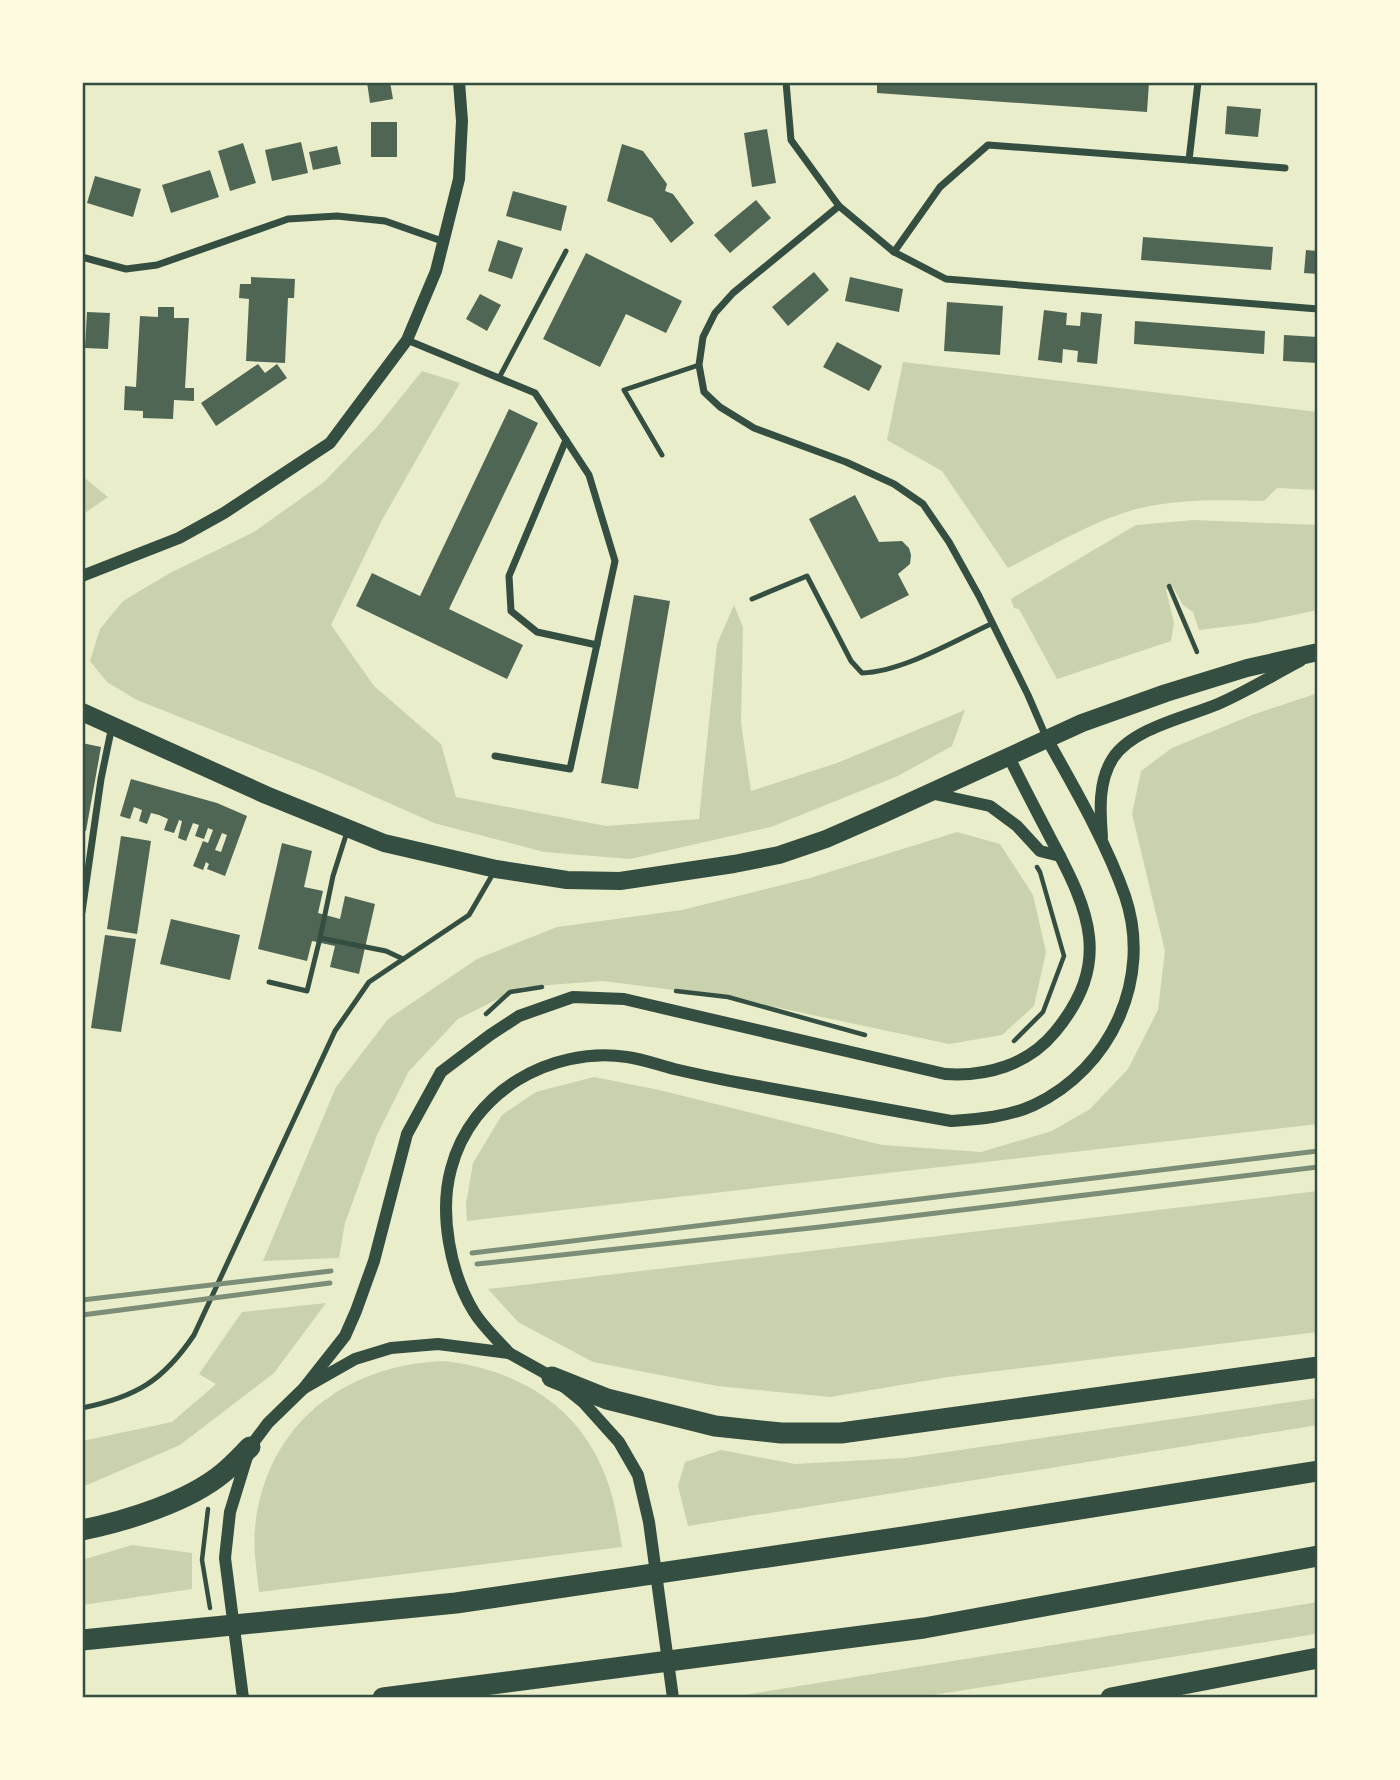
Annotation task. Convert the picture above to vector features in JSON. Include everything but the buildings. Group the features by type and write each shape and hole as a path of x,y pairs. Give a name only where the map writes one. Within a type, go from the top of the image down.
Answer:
{"highway":[{"path":"552,1377 607,1399 715,1426 781,1433 841,1433 1318,1367"},
{"path":"82,1530 126,1521 188,1494 222,1475 250,1447"},
{"path":"82,1640 456,1603 909,1536 1318,1471"},
{"path":"383,1698 924,1628 1318,1556"},
{"path":"1111,1698 1318,1658"}],"main road":[{"path":"82,712 384,843 496,869 567,880 620,881 779,855 827,839 1082,723 1247,668 1317,652"}],"street":[{"path":"82,576 179,538 224,513 330,443 407,340 436,271 459,179 462,121 459,82"},
{"path":"786,82 791,140 839,206 894,252 946,279 1318,309"},
{"path":"1189,160 1198,82"},
{"path":"894,252 940,187 988,145 1285,168"},
{"path":"673,1698 649,1522 638,1475 619,1442 583,1402 552,1377 509,1353 474,1312 454,1265 445,1217 447,1182 454,1154 472,1123 495,1096 514,1080 541,1067 573,1057 592,1056 627,1057 700,1075 951,1121 981,1119 1014,1112 1056,1093 1080,1075 1101,1050 1119,1018 1133,976 1133,933 1125,897 1102,845 1047,738 993,623 949,542 923,504 894,484 846,462 754,428 720,407 704,392 699,365 703,337 715,313 733,293 839,206"},
{"path":"82,257 126,269 158,265 288,219 337,216 385,221 442,241"},
{"path":"407,340 536,393 589,475 615,561 570,769 495,756"},
{"path":"566,440 509,576 511,611 537,632 597,645"},
{"path":"1102,845 1100,807 1103,781 1114,757 1135,738 1219,704 1317,652"},
{"path":"82,912 101,779 113,725"},
{"path":"243,1698 225,1558 230,1512 250,1447 268,1423 304,1388 345,1336 374,1261 407,1133 441,1072 519,1016 573,997 624,999 945,1073 986,1073 1018,1060 1045,1044 1071,1013 1080,996 1090,955 1088,921 1075,885 1008,755"},
{"path":"930,793 967,799 992,807 1017,826 1040,851 1060,856"},
{"path":"304,1388 355,1359 391,1348 438,1344 509,1353"}],"lane":[{"path":"499,378 566,251"},
{"path":"662,455 624,390 699,365"},
{"path":"752,599 807,576 851,661 862,673 903,664 993,623"},
{"path":"269,982 307,991 348,829"},
{"path":"82,1408 114,1401 136,1392 178,1359 194,1335 335,1031 369,982 469,915 496,869"},
{"path":"320,938 386,951 403,959"}],"path":[{"path":"1169,586 1197,652"},
{"path":"1010,1045 1043,1012 1064,956 1040,872 1033,863"},
{"path":"477,1022 510,992 549,986"},
{"path":"665,989 728,998 871,1036"},
{"path":"203,1569 212,1480"}],"green space":[{"path":"903,362 1318,412 1318,490 1277,488 1264,501 1187,502 1125,512 1008,568 942,471 887,440"},
{"path":"422,371 460,383 382,520 331,625 374,686 441,744 456,797 606,826 699,819 717,644 734,605 743,627 741,723 751,791 837,763 965,710 952,746 898,776 771,827 630,859 544,852 434,823 321,773 137,700 107,682 90,661 100,629 123,601 170,573 254,532 324,482 377,427"},
{"path":"82,476 108,497 82,515"},
{"path":"1195,520 1318,525 1318,610 1255,623 1199,630 1193,612 1183,605 1173,587 1166,590 1174,623 1171,641 1057,679 1011,599 1136,525"},
{"path":"1318,693 1318,1124 467,1221 466,1204 473,1163 502,1115 536,1092 594,1077 659,1090 882,1145 981,1152 1052,1131 1090,1109 1128,1069 1158,1010 1165,951 1132,814 1141,771 1172,748 1252,715"},
{"path":"957,832 1000,844 1033,895 1046,952 1034,1006 1002,1035 949,1044 728,997 603,981 522,987 458,1019 409,1071 377,1135 345,1223 339,1258 263,1261 336,1087 388,1019 477,959 557,927 682,910 810,878"},
{"path":"1318,1191 1318,1332 948,1377 830,1397 717,1386 593,1362 518,1322 488,1289"},
{"path":"326,1303 274,1373 180,1445 82,1487 82,1441 172,1422 216,1384 199,1374 242,1312"},
{"path":"444,1361 473,1366 524,1385 567,1416 585,1437 599,1461 612,1496 622,1547 259,1592 255,1528 262,1491 275,1459 293,1431 316,1407 343,1388 373,1374 407,1365"},
{"path":"1318,1398 1318,1425 688,1526 678,1486 685,1462 721,1450 795,1464 905,1458"},
{"path":"132,1545 192,1553 192,1589 82,1605 82,1560"},
{"path":"1318,1602 1318,1633 1310,1635 914,1698 725,1698"}],"railway":[{"path":"472,1253 1318,1151"},
{"path":"477,1264 820,1227 1318,1167"},
{"path":"82,1300 331,1271"},
{"path":"82,1315 330,1283"}]}
